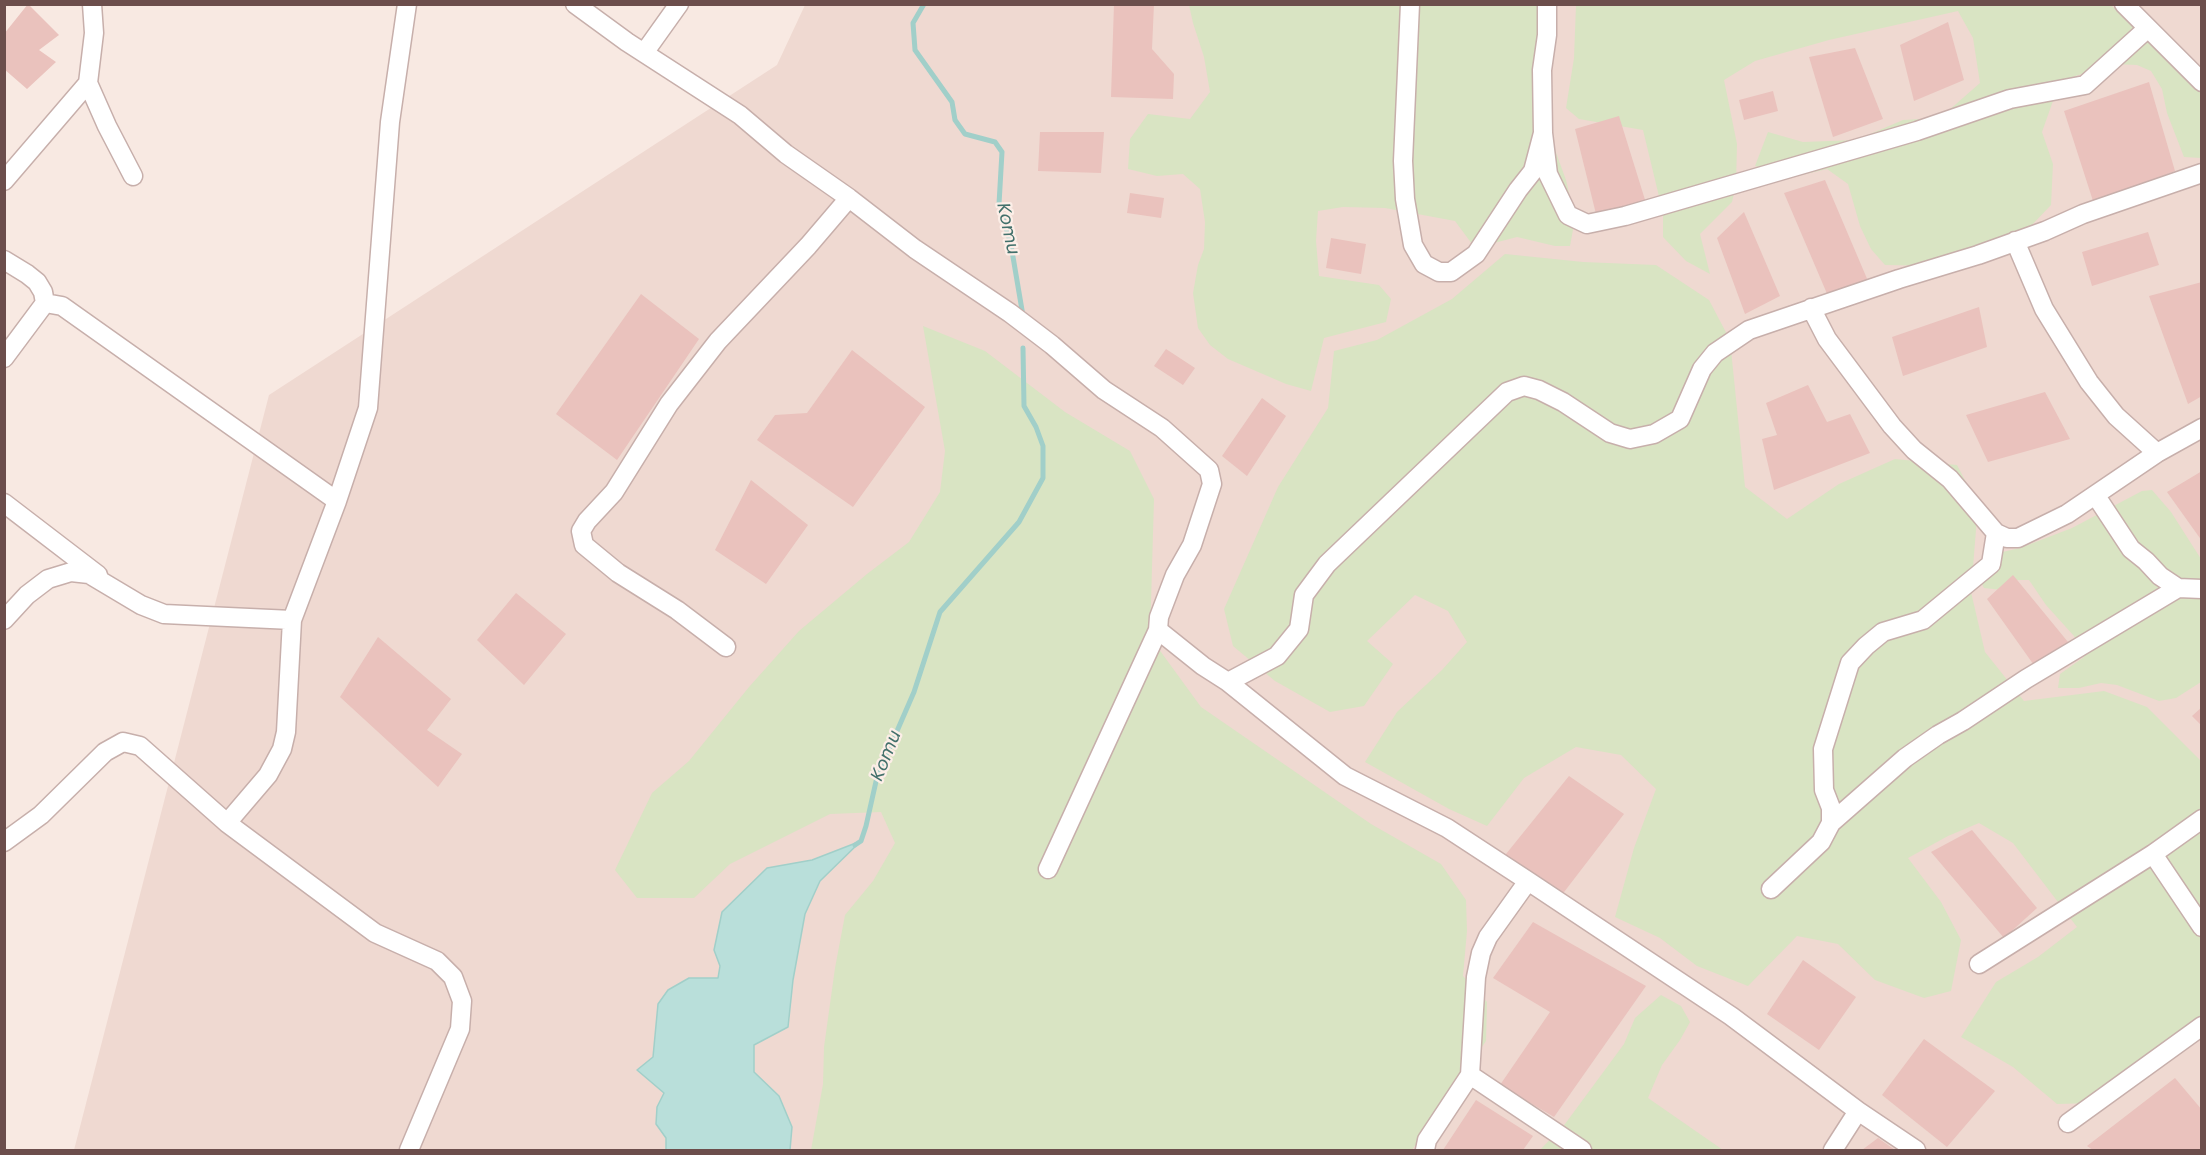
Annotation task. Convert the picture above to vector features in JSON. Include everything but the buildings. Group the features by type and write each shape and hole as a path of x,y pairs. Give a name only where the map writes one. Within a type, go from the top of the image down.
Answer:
{"street":[{"path":"92,4 94,33 88,83 133,176"},
{"path":"227,823 268,775 282,748 286,732 291,620 337,501 368,408 390,122 407,4"},
{"path":"575,4 644,53 740,115 786,154 849,198 915,249 1010,313 1052,345 1104,390 1162,428 1209,470 1212,484 1192,545 1175,575 1159,617 1158,630 1048,869"},
{"path":"644,53 679,4"},
{"path":"1410,4 1402,161 1403,185 1413,245 1424,264 1439,272 1451,272 1476,254 1533,171 1543,133"},
{"path":"1547,4 1547,34 1542,70 1543,133 1548,174 1568,215 1587,224 1625,216 1917,131 2010,99 2085,85 2148,28"},
{"path":"2124,4 2202,81"},
{"path":"4,181 88,83"},
{"path":"1228,682 1277,656 1299,629 1304,596 1327,564 1507,392 1524,386 1539,390 1563,402 1610,433 1630,439 1654,434 1680,419 1702,369 1715,353 1749,330 2015,242 2083,214 2202,173"},
{"path":"726,647 677,610 618,573 584,545 581,531 587,521 614,492 669,404 718,341 808,246 849,198"},
{"path":"2015,242 2044,309 2089,382 2116,416 2157,453"},
{"path":"4,260 37,282 43,291 45,303 4,358"},
{"path":"45,303 62,306 337,501"},
{"path":"1811,308 1827,339 1892,426 1914,450 1950,479 1996,533 2007,538 2018,538 2067,514 2157,453 2202,428"},
{"path":"2096,496 2131,549 2160,576 2178,588 2202,589"},
{"path":"4,503 123,595"},
{"path":"1831,823 1832,808 1824,790 1823,748 1850,663 1884,632 1923,620 1991,564 1996,533"},
{"path":"4,620 27,595 48,579 71,572 89,574 141,605 164,614 291,620"},
{"path":"1771,889 1821,842 1831,823 1905,758 2026,679 2178,588"},
{"path":"1158,630 1203,666 1228,682 1345,776 1447,828 1528,881 1731,1016 1858,1111 1916,1150"},
{"path":"4,842 41,815 105,752 123,742 140,746 227,823 375,933 437,961 453,977 462,1001 459,1029 409,1150"},
{"path":"1979,964 2152,854 2202,819"},
{"path":"2152,854 2202,927"},
{"path":"1425,1150 1427,1140 1470,1075 1476,977 1481,953 1488,937 1528,881"},
{"path":"2068,1123 2202,1026"},
{"path":"1470,1075 1582,1150"},
{"path":"1833,1150 1858,1111"}],"shaded area":[{"path":"805,5 2201,5 2201,1150 74,1150 269,395 777,65"}],"green space":[{"path":"1189,5 1538,5 1544,11 1533,63 1547,128 1566,180 1575,219 1570,246 1555,246 1517,237 1475,248 1455,221 1385,208 1343,207 1318,211 1316,241 1319,276 1379,285 1391,299 1386,322 1324,338 1311,391 1286,384 1228,359 1210,345 1198,328 1193,293 1198,265 1204,249 1205,222 1200,189 1183,174 1157,176 1128,169 1130,139 1148,114 1190,119 1210,92 1204,57"},
{"path":"1576,5 2111,5 2201,93 2201,158 2184,157 2167,113 2162,89 2151,71 2137,65 2113,64 2060,81 2042,132 2053,164 2051,205 2029,228 1942,266 1885,265 1871,249 1860,226 1848,184 1827,169 1793,177 1755,166 1768,132 1803,142 1856,140 1903,120 1940,118 1980,83 1973,38 1958,11 1829,40 1755,61 1724,80 1737,144 1736,184 1732,202 1700,234 1710,274 1686,261 1663,237 1663,213 1643,130 1579,119 1566,108 1574,58"},
{"path":"1505,254 1583,262 1656,265 1709,300 1730,340 1745,487 1787,519 1839,484 1895,459 1957,465 1978,505 1971,592 1985,652 2024,701 2104,691 2147,707 2201,761 2201,1023 2094,1103 2057,1104 2013,1067 1961,1037 1996,982 2038,957 2077,927 2013,843 1979,823 1948,836 1908,858 1941,902 1961,940 1951,991 1924,998 1875,980 1838,944 1797,936 1748,986 1697,966 1660,938 1615,917 1634,848 1656,789 1621,755 1576,747 1524,778 1487,826 1449,809 1365,762 1397,712 1442,670 1467,642 1448,611 1415,595 1367,641 1393,664 1364,706 1330,712 1275,681 1233,646 1224,609 1278,487 1328,408 1334,351 1377,340 1452,299"},
{"path":"923,326 985,351 1065,412 1130,451 1154,499 1150,637 1201,707 1371,824 1441,864 1466,900 1467,931 1463,976 1487,1002 1486,1041 1412,1150 811,1150 823,1084 824,1047 845,915 873,881 895,843 881,812 830,814 730,864 694,898 637,898 615,870 652,793 689,761 749,687 799,631 909,542 940,492 945,451"},
{"path":"2152,490 2171,512 2201,559 2201,682 2176,698 2159,701 2117,685 2101,683 2079,688 2058,688 2060,674 2084,657 2074,636 2046,605 2029,580 2018,580 2002,590 1984,588 1978,575 1998,553 2020,548 2072,528 2142,491"},
{"path":"1661,995 1681,1006 1690,1022 1662,1065 1648,1098 1723,1150 1540,1150 1565,1124 1624,1044 1635,1018"}],"water":[{"path":"861,841 820,881 805,914 793,980 788,1027 754,1045 754,1072 779,1096 792,1127 790,1150 666,1150 666,1138 656,1124 657,1107 664,1093 637,1070 653,1057 658,1004 668,990 689,978 718,978 720,966 714,950 722,912 767,868 812,860"}],"waterway":[{"name":"Komu","path":"924,4 913,23 915,50 952,102 955,120 965,134 995,142 1002,152 999,204 1011,245 1023,316"},
{"name":"Komu","path":"855,845 861,841 877,777 914,692 940,612 1019,522 1043,478 1043,446 1036,427 1024,406 1023,348"}]}
